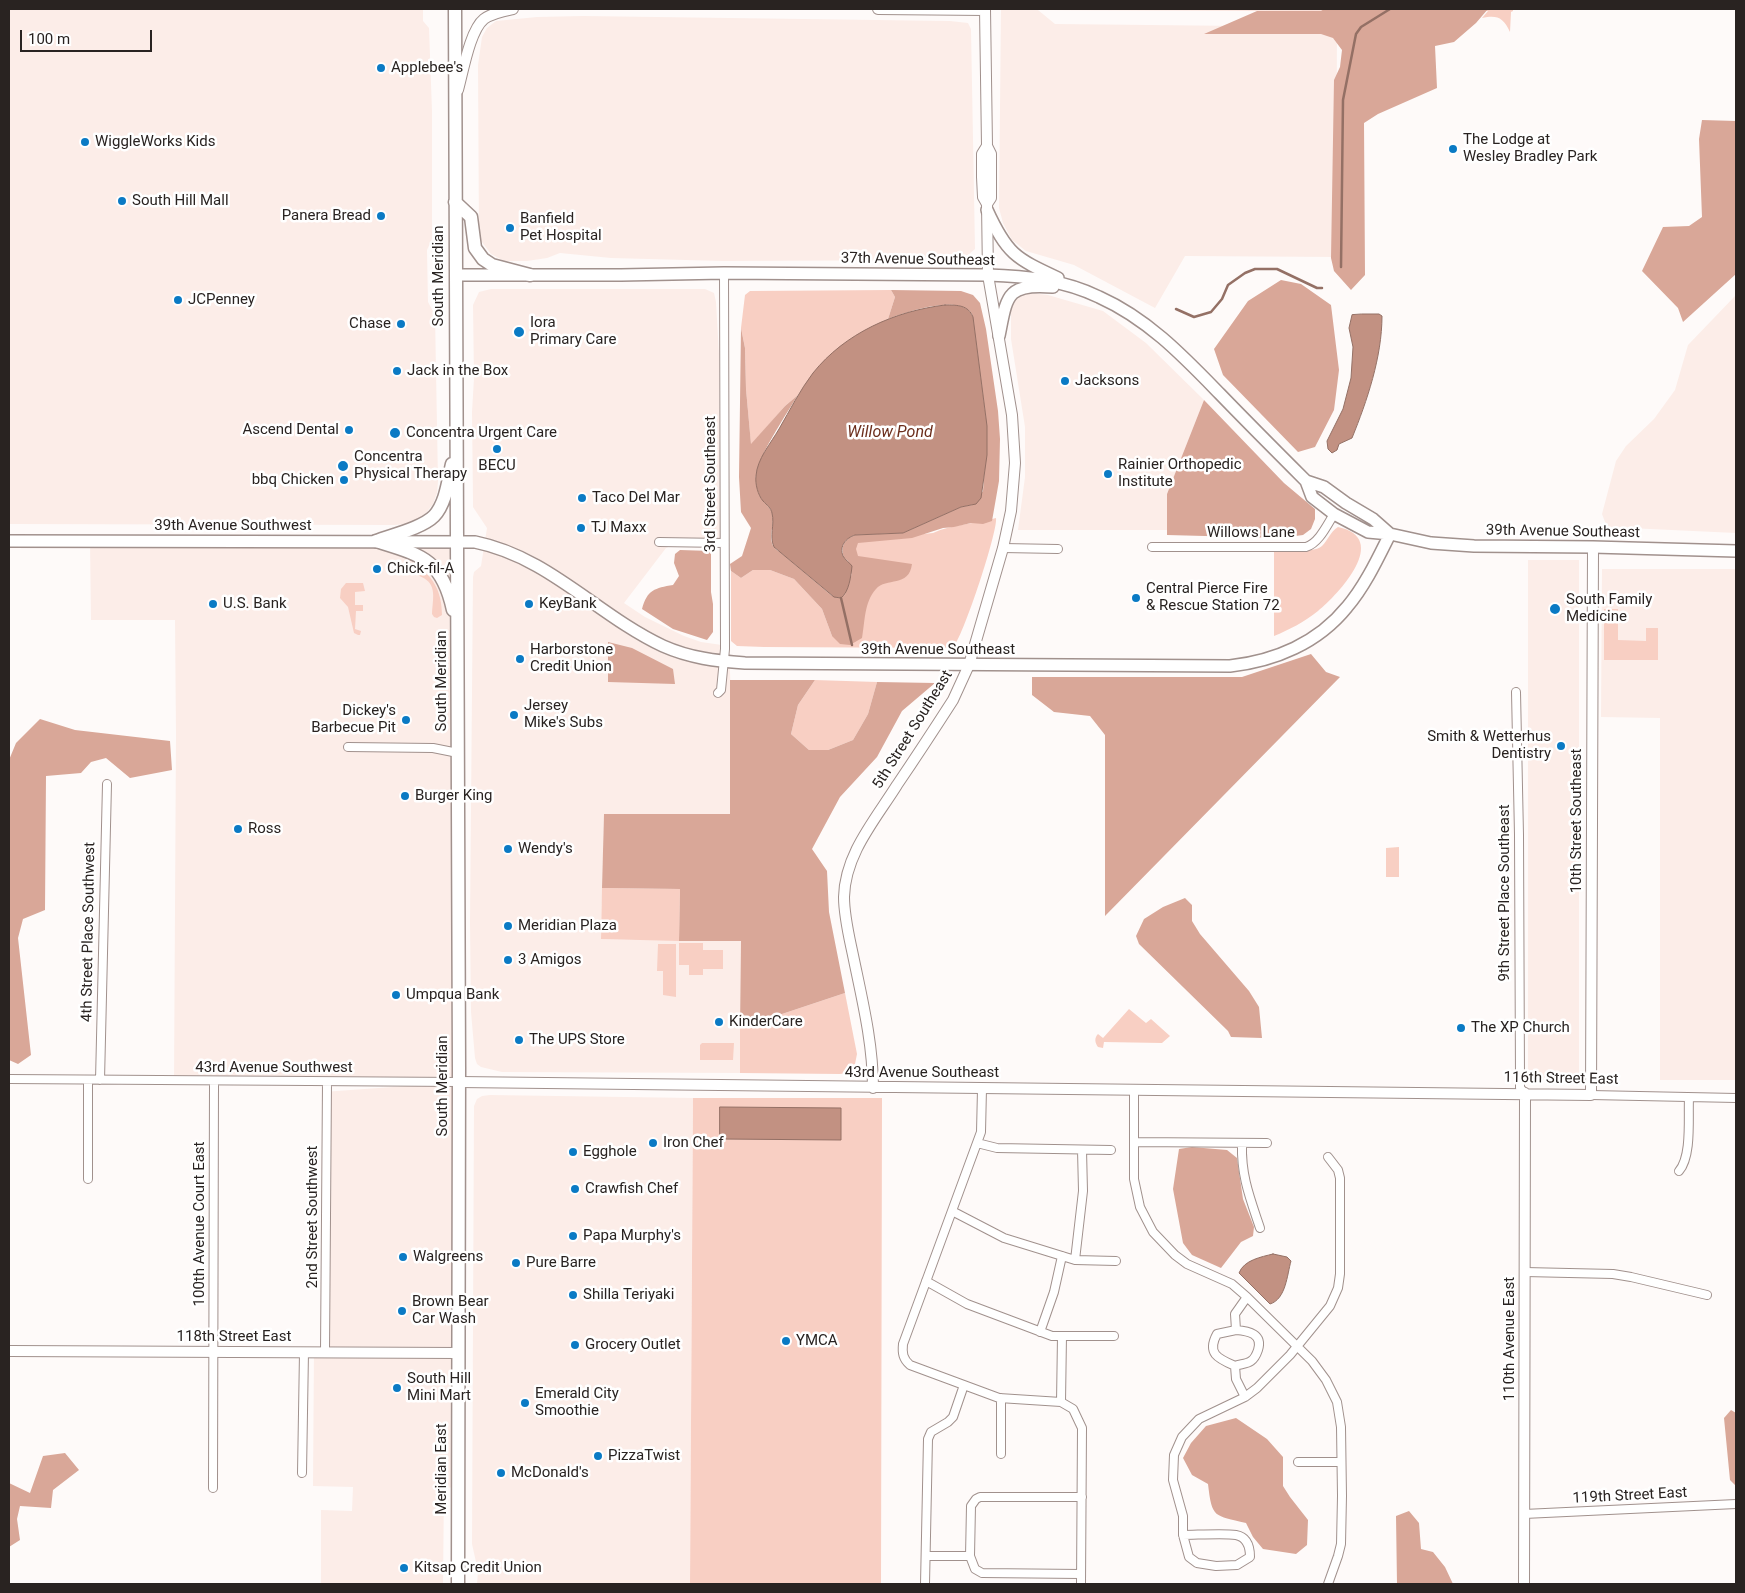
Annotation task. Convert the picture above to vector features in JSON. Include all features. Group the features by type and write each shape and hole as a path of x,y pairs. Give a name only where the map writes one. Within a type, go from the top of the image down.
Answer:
{"main road":[{"name":"South Meridian","path":"455,9 459,1353"},
{"path":"455,202 470,217 475,248 483,259 492,265 530,276"},
{"path":"987,207 998,234 1014,254 1029,264 1082,290"},
{"name":"37th Avenue Southeast","path":"456,276 724,272 988,275 1029,277 1082,290 1115,304 1163,337 1306,481 1312,497 1334,514"},
{"path":"999,336 1006,301 1019,289 1044,286 1082,290"},
{"path":"376,541 419,526 435,515 444,494 457,447"},
{"name":"37th Avenue Southeast","path":"1306,481 1324,487 1346,503 1373,518 1390,534"},
{"name":"39th Avenue Southeast","path":"1334,514 1368,532 1390,534 1449,545 1736,551"},
{"name":"39th Avenue Southeast","path":"457,540 489,544 522,557 542,568 606,612 650,639 694,657 724,662 1230,666 1252,664 1272,658 1314,637 1333,622 1348,607 1390,534"},
{"name":"39th Avenue Southwest","path":"9,541 457,540"},
{"path":"376,541 419,555 435,568 446,586 458,630"},
{"name":"Meridian East","path":"458,1584 459,1353"}],"street":[{"path":"455,100 477,27 485,18 492,14 513,9"},
{"path":"878,9 985,9"},
{"name":"5th Street Southeast","path":"873,1088 871,1051 845,913 844,898 847,874 856,851 953,700 969,665 1011,511 1015,464 1012,415 988,275 987,207 991,198 991,154 987,146 985,9"},
{"name":"3rd Street Southeast","path":"718,693 721,690 724,662 724,272"},
{"name":"Willows Lane","path":"1152,547 1306,547 1310,546 1318,538 1334,514"},
{"path":"659,542 724,543"},
{"name":"10th Street Southeast","path":"1591,1094 1593,547"},
{"path":"1002,548 1058,549"},
{"name":"9th Street Place Southeast","path":"1516,692 1520,1088 1525,1093"},
{"path":"348,747 433,748 458,753"},
{"name":"4th Street Place Southwest","path":"100,1080 107,784"},
{"path":"9,1079 88,1080 88,1179"},
{"name":"43rd Avenue Southwest","path":"88,1080 459,1082"},
{"name":"100th Avenue Court East","path":"213,1488 214,1081"},
{"name":"2nd Street Southwest","path":"326,1352 327,1082"},
{"name":"43rd Avenue Southeast","path":"459,1082 873,1088 1385,1092"},
{"path":"982,1089 981,1132 978,1143 903,1344 903,1355 910,1365 1001,1398 1061,1402 1073,1409 1082,1428 1081,1584"},
{"path":"1134,1090 1134,1178 1136,1193 1143,1214 1153,1232 1175,1255 1187,1264 1232,1284 1247,1297 1312,1361 1326,1380 1337,1402 1341,1427 1342,1462 1341,1544 1328,1584"},
{"name":"116th Street East","path":"1385,1092 1591,1094 1736,1098"},
{"name":"110th Avenue East","path":"1524,1584 1525,1093"},
{"path":"1679,1171 1685,1162 1687,1152 1689,1098"},
{"path":"1134,1142 1268,1143"},
{"path":"978,1143 997,1148 1111,1150"},
{"path":"1242,1144 1241,1162 1245,1185 1260,1228"},
{"path":"1074,1260 1083,1191 1082,1150"},
{"path":"1183,1535 1237,1535 1245,1540 1250,1548 1250,1557 1237,1565 1216,1566 1198,1563 1189,1557 1183,1535 1183,1516 1172,1480 1172,1469 1177,1447 1189,1427 1198,1419 1245,1397 1257,1388 1297,1347 1330,1306 1338,1288 1340,1274 1340,1178 1338,1170 1328,1157"},
{"path":"952,1211 1004,1238 1074,1260 1116,1261"},
{"path":"1040,1332 1054,1292 1062,1256"},
{"path":"1525,1272 1622,1275 1707,1295"},
{"path":"926,1281 967,1304 1052,1336 1114,1336"},
{"path":"1236,1330 1235,1314 1247,1297"},
{"path":"1236,1330 1251,1332 1258,1337 1259,1343 1257,1352 1251,1361 1235,1366 1219,1359 1214,1353 1213,1342 1217,1334 1236,1330"},
{"path":"1061,1402 1062,1336"},
{"name":"118th Street East","path":"9,1351 459,1353"},
{"path":"302,1473 304,1352"},
{"path":"1235,1366 1239,1389 1245,1397"},
{"path":"925,1584 928,1439 931,1432 953,1417 964,1385"},
{"path":"1001,1398 1001,1454"},
{"path":"1298,1462 1342,1462"},
{"path":"1081,1574 982,1573 975,1569 970,1556 971,1506 976,1499 980,1497 1082,1497"},
{"name":"119th Street East","path":"1524,1514 1736,1504"},
{"path":"926,1556 970,1556"}],"shaded area":[{"path":"9,9 423,9 423,21 429,28 432,111 432,239 427,250 428,302 435,315 438,481 437,493 433,504 426,513 407,524 394,525 9,524"},
{"path":"1001,9 1038,10 1055,24 1337,27 1336,257 1185,256 1155,308 1074,265 1026,251 1012,240 1003,223 999,208"},
{"path":"1035,9 1513,9 1513,11 1511,12 1510,32 1505,23 1499,18 1482,18 1488,11"},
{"path":"1324,9 1488,9 1476,23 1454,42 1435,46 1437,88 1378,114 1364,123 1365,275 1351,290 1334,271 1331,258 1334,80 1340,67 1342,50 1333,38 1321,34 1204,34 1257,11 1321,11"},
{"path":"537,17 950,21 968,23 971,29 975,249 962,260 723,261 611,258 560,253 547,258 527,261 504,261 491,254 479,238 478,65 482,37 487,28 496,21"},
{"path":"1702,120 1736,121 1736,274 1683,322 1678,308 1642,271 1663,227 1689,226 1702,217 1699,139"},
{"path":"1281,280 1301,284 1331,305 1339,370 1334,410 1315,447 1298,452 1223,375 1214,349 1248,301"},
{"path":"491,289 705,289 714,293 719,354 720,547 671,546 666,548 624,603 645,617 684,636 701,642 729,646 731,698 730,814 604,814 601,939 741,941 740,1073 502,1072 481,1067 477,1064 475,1058 471,1012 470,922 473,577 474,572 481,566 487,528 473,507 473,305 479,292"},
{"path":"891,290 895,297 888,319 852,338 824,361 798,395 785,406 751,445 746,389 745,348 741,328 745,295 750,291"},
{"path":"891,290 961,291 973,295 980,303 986,329 998,411 1000,439 999,481 992,521 983,524 971,523 943,528 912,538 858,543 856,549 858,556 912,564 907,576 880,585 872,594 867,606 862,638 850,645 840,644 832,636 822,609 794,579 770,570 753,570 741,578 731,571 730,564 742,556 751,528 741,512 739,477 741,328 745,348 746,389 751,444 785,406 798,395 765,450 757,472 758,490 773,515 771,537 773,545 831,595 838,598 845,595 852,574 848,561 844,558 843,554 844,544 848,539 855,535 903,533 961,507 972,505 983,491 987,437 972,314 965,308 956,305 945,305 907,312 888,319 895,297"},
{"path":"1031,293 1048,295 1103,311 1146,343 1204,400 1167,494 1167,530 1018,530 1025,477 1025,427 1011,339 1011,307 1013,302 1023,295"},
{"path":"1736,295 1736,533 1607,527 1602,514 1616,461 1626,446 1654,419 1675,390 1688,345"},
{"path":"1204,400 1284,483 1315,509 1315,519 1311,529 1303,535 1281,538 1167,535 1167,494"},
{"path":"996,518 992,542 980,582 959,638 954,646 949,648 764,647 737,646 731,641 731,571 741,578 753,570 770,570 794,579 822,609 832,636 854,541 933,533"},
{"path":"1338,527 1353,533 1360,542 1360,554 1356,567 1348,580 1318,611 1307,619 1274,636 1274,551 1313,550 1322,546"},
{"path":"457,540 459,1487 444,1488 443,1584 321,1584 321,1510 352,1511 353,1487 313,1486 314,1348 321,1348 323,1092 448,1083 174,1081 175,620 91,620 90,541"},
{"path":"680,550 711,551 713,632 707,640 673,629 642,609 649,594 661,587 673,585 679,576 674,563 675,554"},
{"path":"1528,560 1579,560 1579,1080 1528,1080"},
{"path":"412,562 426,572 435,584 442,606 442,615 437,618 432,614 433,590 424,578 417,575 417,569 412,569"},
{"path":"1602,569 1736,569 1736,1080 1660,1080 1660,718 1601,717"},
{"path":"346,583 363,583 365,591 355,592 355,605 363,605 363,611 356,611 355,629 361,631 360,635 354,633 348,607 340,598 341,589"},
{"path":"1604,609 1618,609 1618,640 1646,641 1646,628 1658,628 1658,660 1604,660"},
{"path":"608,642 632,648 673,669 675,684 608,682"},
{"path":"1311,654 1326,672 1340,677 1105,916 1105,735 1090,716 1054,712 1032,695 1032,677 1242,677"},
{"path":"730,680 815,680 798,705 791,734 809,750 828,750 853,740 868,714 877,682 935,683 902,711 877,757 840,797 812,849 827,871 829,912 845,993 740,1028 741,941 679,941 680,889 602,888 604,814 730,814"},
{"path":"815,680 877,682 868,714 853,740 828,750 809,750 791,734 798,705"},
{"path":"40,719 75,730 170,741 172,770 130,778 106,758 91,762 81,773 46,776 45,910 23,919 18,938 31,1055 18,1064 9,1060 9,760 16,743"},
{"path":"1399,847 1399,877 1386,877 1386,848"},
{"path":"602,888 680,889 679,941 601,939"},
{"path":"1185,898 1192,905 1192,921 1200,934 1249,991 1259,1007 1262,1038 1231,1037 1228,1031 1139,944 1136,936 1144,919 1163,907"},
{"path":"679,943 703,943 703,950 723,950 723,969 703,969 703,975 689,975 689,965 679,965"},
{"path":"658,944 676,944 676,997 663,995 663,971 657,971"},
{"path":"845,993 857,1054 854,1069 848,1073 840,1074 740,1073 740,1028"},
{"path":"1129,1009 1146,1023 1151,1019 1170,1036 1162,1043 1104,1042 1103,1048 1098,1047 1095,1040 1098,1034 1103,1038"},
{"path":"702,1043 734,1043 733,1060 700,1060 700,1045"},
{"path":"490,1095 693,1098 690,1584 477,1584 478,1571 472,1544 474,1106 477,1099"},
{"name":"YMCA","path":"693,1098 882,1098 881,1584 690,1584"},
{"path":"1192,1147 1227,1150 1237,1158 1243,1199 1254,1227 1253,1236 1241,1242 1221,1268 1192,1255 1183,1243 1173,1189 1179,1149"},
{"path":"1731,1410 1736,1413 1736,1486 1730,1480 1724,1418"},
{"path":"1236,1418 1267,1439 1283,1457 1283,1486 1308,1520 1307,1545 1296,1554 1263,1549 1253,1537 1246,1523 1216,1514 1211,1504 1208,1484 1192,1475 1183,1458 1191,1443 1206,1426"},
{"path":"65,1453 79,1470 53,1490 51,1508 20,1506 17,1519 20,1540 9,1547 9,1483 30,1493 43,1456"},
{"path":"1409,1511 1419,1523 1421,1549 1433,1552 1445,1567 1453,1584 1397,1584 1396,1516"}],"water":[{"name":"Willow Pond","path":"945,305 965,308 973,317 987,426 987,455 981,498 976,504 961,507 903,533 855,535 849,538 844,543 842,552 845,559 852,566 849,584 841,598 834,597 774,547 772,539 773,517 769,507 761,499 756,486 759,463 808,380 840,346 872,326 908,313"},
{"path":"1379,314 1382,316 1376,363 1368,394 1352,438 1339,444 1337,450 1332,453 1328,449 1327,441 1343,409 1351,378 1353,347 1349,328 1352,315"},
{"path":"720,1107 841,1108 841,1140 720,1139"},
{"path":"1273,1254 1287,1257 1291,1261 1283,1292 1270,1304 1239,1273 1249,1262"}],"waterway":[{"path":"1341,267 1343,100 1356,34 1361,27 1390,9"},
{"path":"1176,309 1194,317 1211,312 1222,299 1228,285 1245,273 1255,269 1277,269 1317,288 1322,288"},
{"path":"841,598 852,645"}],"place":[{"name":"Applebee's","path":"381,68"},
{"name":"WiggleWorks Kids","path":"85,142"},
{"name":"The Lodge at Wesley Bradley Park","path":"1453,149"},
{"name":"South Hill Mall","path":"122,201"},
{"name":"Panera Bread","path":"381,216"},
{"name":"Banfield Pet Hospital","path":"510,228"},
{"name":"JCPenney","path":"178,300"},
{"name":"Chase","path":"401,324"},
{"name":"Iora Primary Care","path":"519,332"},
{"name":"Jack in the Box","path":"397,371"},
{"name":"Jacksons","path":"1065,381"},
{"name":"Ascend Dental","path":"349,430"},
{"name":"Concentra Urgent Care","path":"395,433"},
{"name":"BECU","path":"497,449"},
{"name":"Concentra Physical Therapy","path":"343,466"},
{"name":"Rainier Orthopedic Institute","path":"1108,474"},
{"name":"bbq Chicken","path":"344,480"},
{"name":"Taco Del Mar","path":"582,498"},
{"name":"TJ Maxx","path":"581,528"},
{"name":"Chick-fil-A","path":"377,569"},
{"name":"Central Pierce Fire & Rescue Station 72","path":"1136,598"},
{"name":"U.S. Bank","path":"213,604"},
{"name":"KeyBank","path":"529,604"},
{"name":"South Family Medicine","path":"1555,609"},
{"name":"Harborstone Credit Union","path":"520,659"},
{"name":"Jersey Mike's Subs","path":"514,715"},
{"name":"Dickey's Barbecue Pit","path":"406,720"},
{"name":"Smith & Wetterhus Dentistry","path":"1561,746"},
{"name":"Burger King","path":"405,796"},
{"name":"Ross","path":"238,829"},
{"name":"Wendy's","path":"508,849"},
{"name":"Meridian Plaza","path":"508,926"},
{"name":"3 Amigos","path":"508,960"},
{"name":"Umpqua Bank","path":"396,995"},
{"name":"KinderCare","path":"719,1022"},
{"name":"The XP Church","path":"1461,1028"},
{"name":"The UPS Store","path":"519,1040"},
{"name":"Iron Chef","path":"653,1143"},
{"name":"Egghole","path":"573,1152"},
{"name":"Crawfish Chef","path":"575,1189"},
{"name":"Papa Murphy's","path":"573,1236"},
{"name":"Walgreens","path":"403,1257"},
{"name":"Pure Barre","path":"516,1263"},
{"name":"Shilla Teriyaki","path":"573,1295"},
{"name":"Brown Bear Car Wash","path":"402,1311"},
{"name":"YMCA","path":"786,1341"},
{"name":"Grocery Outlet","path":"575,1345"},
{"name":"South Hill Mini Mart","path":"397,1388"},
{"name":"Emerald City Smoothie","path":"525,1403"},
{"name":"PizzaTwist","path":"598,1456"},
{"name":"McDonald's","path":"501,1473"},
{"name":"Kitsap Credit Union","path":"404,1568"}]}
